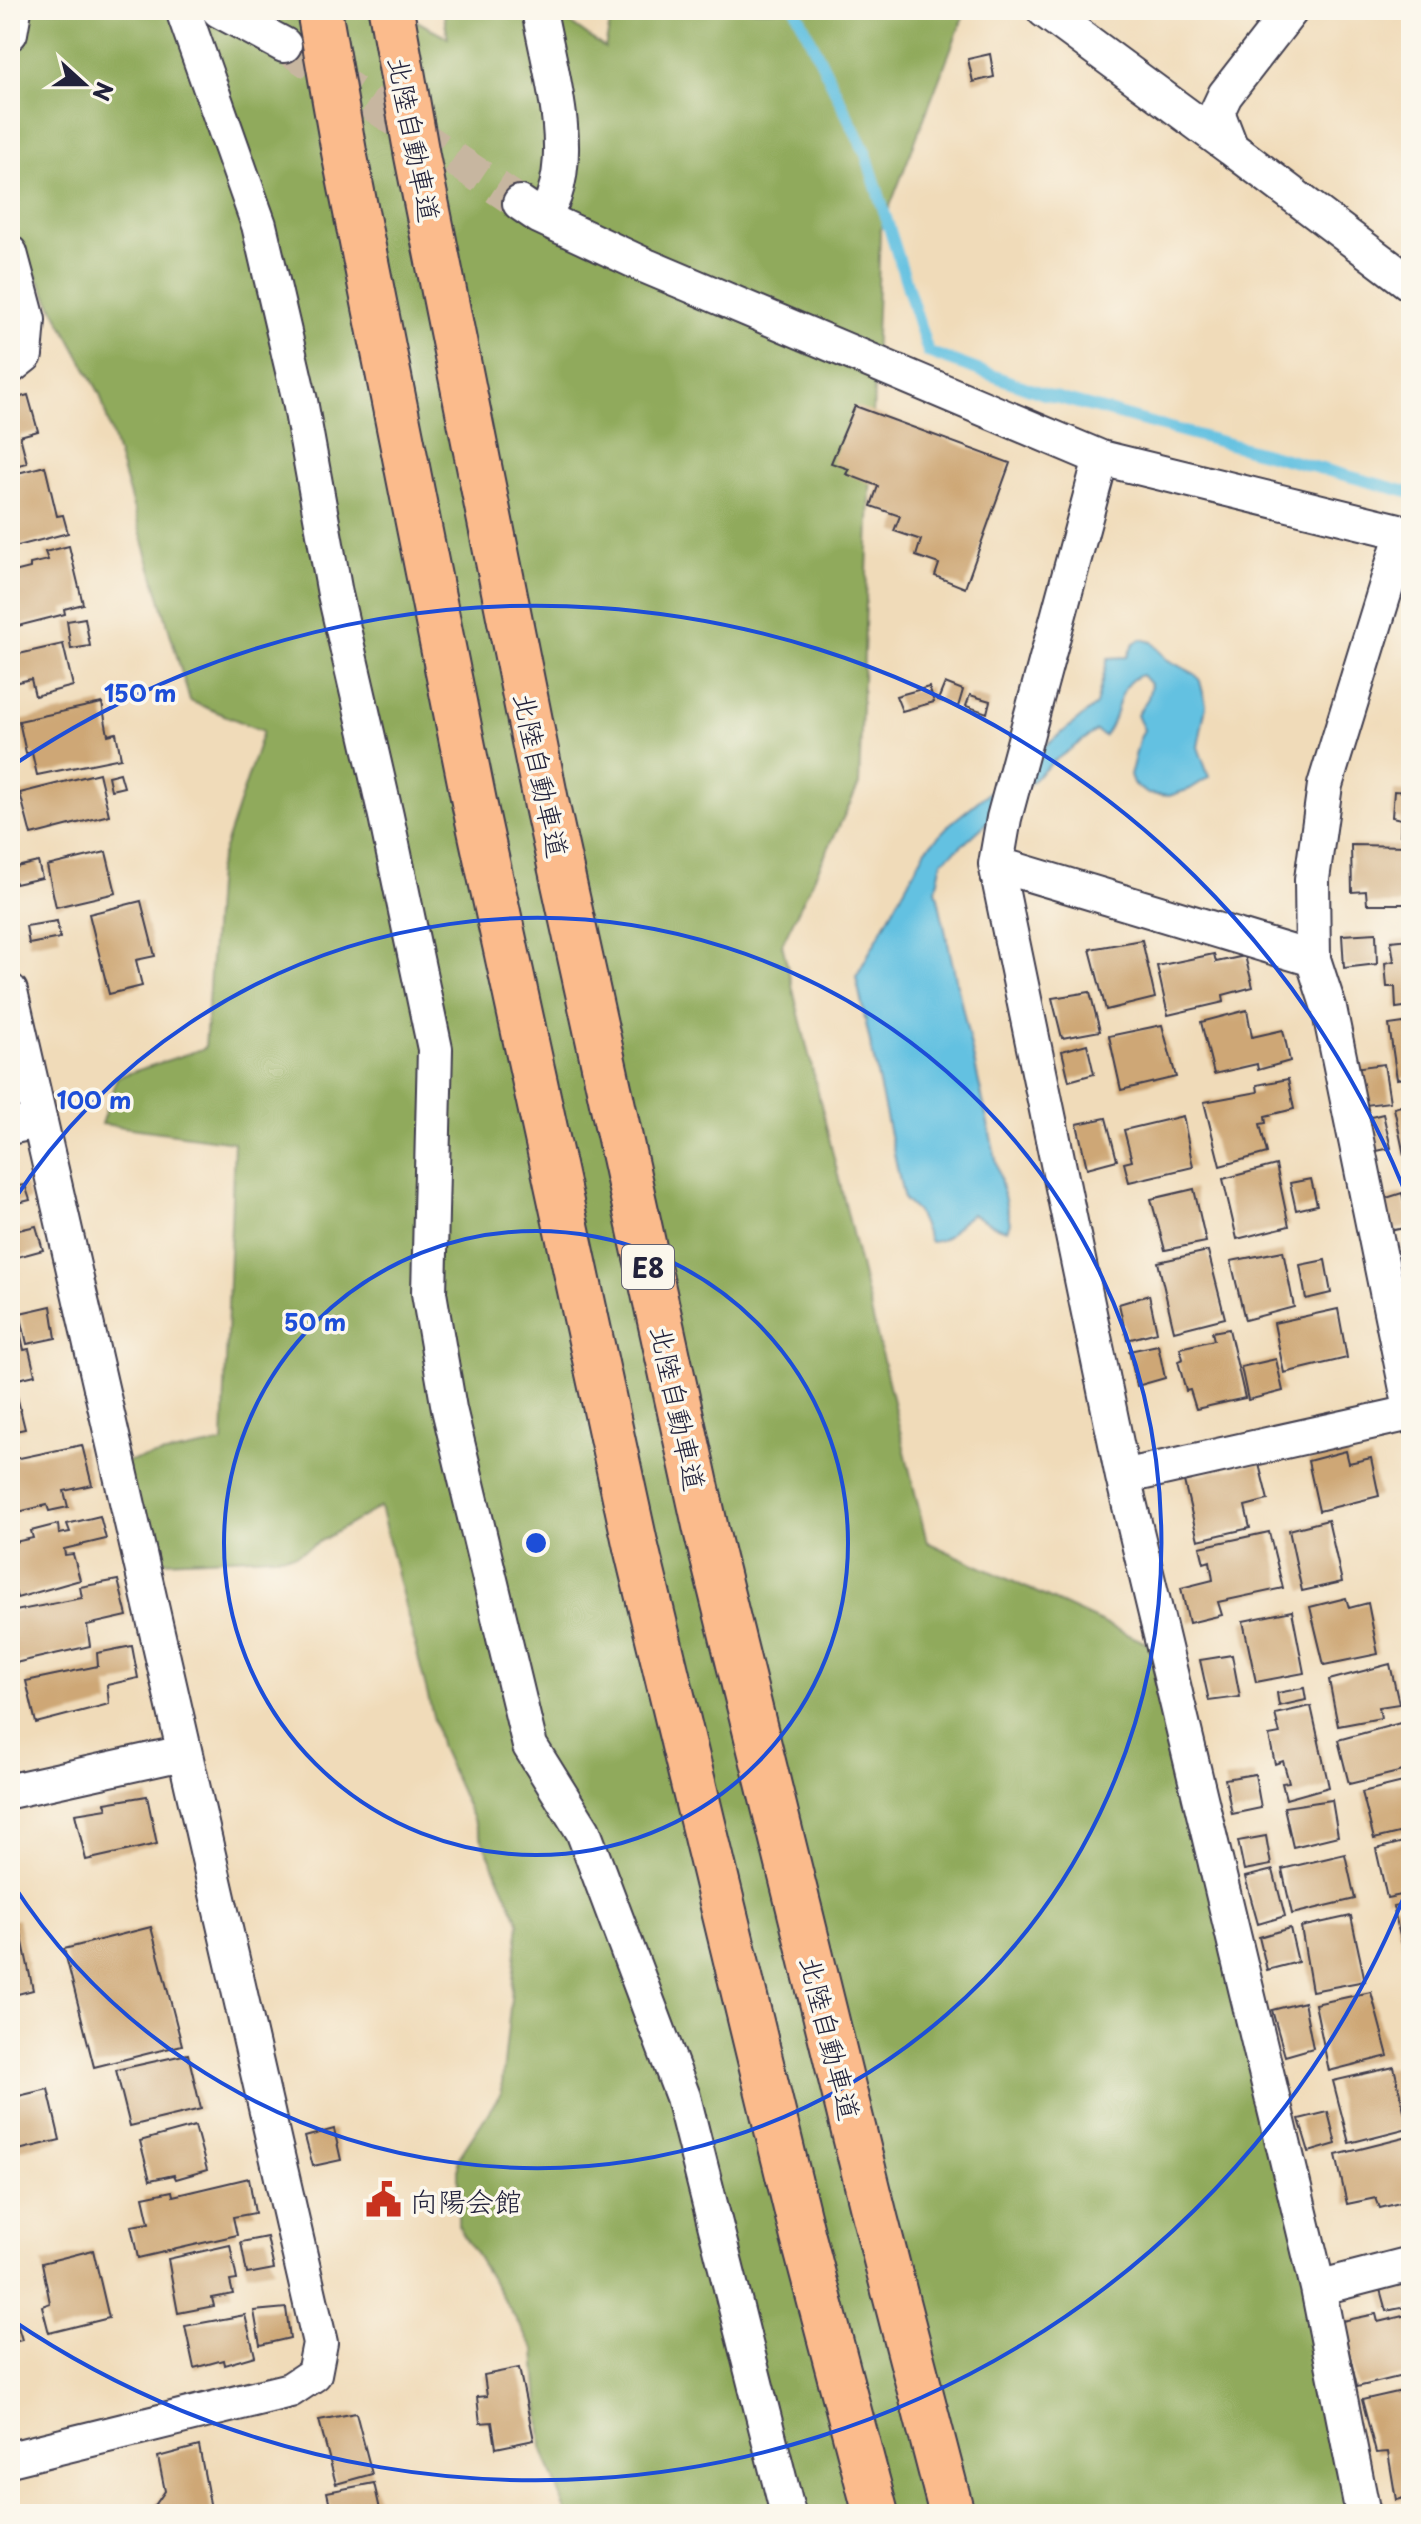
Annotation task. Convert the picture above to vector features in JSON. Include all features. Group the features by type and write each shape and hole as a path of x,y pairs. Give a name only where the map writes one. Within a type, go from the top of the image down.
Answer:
{"highway":[{"name":"E8","path":"319,10 347,168 474,802 635,1543 803,2237 876,2514"},
{"name":"北陸自動車道","path":"391,10 417,156 547,806 706,1530 872,2205 952,2514"}],"street":[{"path":"10,33 14,10"},
{"path":"183,10 259,225 300,401 335,594 435,1049 429,1293 449,1409 530,1746 583,1831 683,2097 788,2514"},
{"path":"219,10 284,45"},
{"path":"539,10 560,132 561,165 554,200 529,210 646,266 1101,458 1407,533 1325,785 1312,879 1313,959 1329,1008 1411,1411 1123,1477"},
{"path":"1044,10 1411,284"},
{"path":"1231,148 1217,112 1225,95 1291,10"},
{"path":"10,253 28,320 25,355 10,367"},
{"path":"1101,458 1004,818 996,864 1123,1477 1318,2288 1363,2514"},
{"path":"996,864 1313,959"},
{"path":"10,991 24,1124 158,1629 183,1753 320,2343 314,2374 290,2390 10,2459"},
{"path":"10,1791 183,1753"},
{"path":"1318,2288 1411,2264"}],"green space":[{"path":"18,10 397,10 448,38 443,10 552,10 605,48 613,10 966,10 880,232 859,785 782,944 927,1542 1164,1651 1363,2514 567,2514 542,2447 535,2350 458,2226 458,2159 501,2093 519,1922 441,1748 380,1507 296,1555 142,1562 118,1463 223,1443 234,1142 101,1124 117,1077 205,1048 217,870 263,731 190,701 100,394 10,228 10,45"}],"water":[{"path":"1141,639 1152,642 1166,659 1195,674 1200,681 1206,705 1198,747 1209,777 1190,789 1169,796 1148,794 1133,784 1130,776 1144,730 1137,715 1148,698 1151,685 1142,675 1127,685 1104,736 1096,731 1054,761 942,861 936,889 1010,1223 1007,1230 972,1214 948,1235 930,1242 917,1212 904,1200 856,977 926,849 950,824 1096,705 1108,658 1127,657 1134,643"}],"building":[{"path":"990,54 994,77 973,82 968,59"},
{"path":"28,395 38,431 20,436 27,463 10,467 10,400"},
{"path":"855,406 1010,463 965,588 935,576 939,564 916,556 921,540 894,531 900,516 871,506 878,486 846,474 849,469 831,463"},
{"path":"45,466 57,516 63,515 68,533 10,548 10,475"},
{"path":"69,546 83,604 64,609 65,614 10,628 10,573 48,560 45,552"},
{"path":"85,618 90,646 71,649 67,621"},
{"path":"63,644 73,686 35,696 31,679 10,684 10,656"},
{"path":"945,683 963,690 958,707 938,700"},
{"path":"929,687 934,702 902,711 896,696"},
{"path":"970,695 990,701 987,713 966,706"},
{"path":"102,703 108,735 116,733 121,758 37,775 32,753 26,753 19,721"},
{"path":"99,773 109,815 31,835 20,793"},
{"path":"120,773 124,787 111,790 108,776"},
{"path":"1408,773 1411,773 1411,835 1400,835 1401,819 1392,817 1394,791 1408,792"},
{"path":"1351,845 1411,846 1411,904 1367,904 1366,891 1352,892"},
{"path":"106,852 116,893 56,907 47,866"},
{"path":"38,862 42,878 15,884 12,868"},
{"path":"141,901 155,956 136,960 142,986 109,994 89,914"},
{"path":"57,921 60,938 29,944 26,926"},
{"path":"1376,933 1377,964 1344,968 1342,935"},
{"path":"1411,939 1411,1006 1396,1008 1395,987 1387,987 1385,963 1394,961 1391,941"},
{"path":"1142,940 1155,998 1106,1010 1090,949"},
{"path":"1214,954 1216,962 1245,956 1253,987 1223,995 1224,1002 1168,1015 1157,966"},
{"path":"1090,992 1100,1031 1062,1038 1052,998"},
{"path":"1247,1010 1252,1037 1283,1030 1290,1061 1258,1070 1257,1064 1214,1074 1201,1022"},
{"path":"1411,1022 1411,1077 1397,1079 1389,1025"},
{"path":"1162,1025 1176,1077 1121,1090 1109,1036"},
{"path":"1087,1044 1094,1074 1069,1081 1062,1051"},
{"path":"1384,1064 1390,1102 1358,1106 1353,1068"},
{"path":"1288,1079 1294,1109 1265,1116 1266,1123 1260,1124 1267,1153 1220,1166 1204,1102 1258,1092 1257,1085"},
{"path":"1411,1103 1411,1154 1404,1155 1394,1108"},
{"path":"1383,1114 1391,1148 1367,1153 1359,1120"},
{"path":"1183,1116 1193,1167 1129,1182 1124,1163 1132,1161 1124,1130"},
{"path":"1106,1118 1117,1160 1087,1168 1077,1124"},
{"path":"1276,1165 1289,1226 1237,1239 1223,1179"},
{"path":"1311,1179 1317,1205 1296,1210 1290,1183"},
{"path":"25,1185 30,1200 10,1205 10,1187"},
{"path":"1194,1189 1206,1242 1165,1250 1151,1199"},
{"path":"1402,1193 1410,1227 1384,1232 1377,1201"},
{"path":"36,1226 43,1250 10,1259 10,1232"},
{"path":"1208,1251 1225,1318 1174,1331 1158,1262"},
{"path":"1283,1251 1294,1307 1245,1320 1231,1261"},
{"path":"1325,1260 1331,1293 1306,1299 1300,1265"},
{"path":"1411,1288 1411,1322 1401,1324 1394,1291"},
{"path":"1149,1295 1157,1332 1127,1340 1119,1304"},
{"path":"51,1306 56,1338 27,1344 20,1313"},
{"path":"1338,1309 1347,1358 1284,1373 1274,1323"},
{"path":"18,1323 24,1350 29,1349 35,1375 10,1381 10,1325"},
{"path":"1229,1329 1245,1398 1196,1409 1190,1390 1186,1391 1178,1361 1183,1359 1180,1348 1214,1340 1212,1332"},
{"path":"1158,1345 1165,1378 1137,1386 1129,1351"},
{"path":"1276,1359 1283,1391 1248,1400 1241,1367"},
{"path":"16,1392 25,1429 15,1431 17,1446 10,1448 10,1394"},
{"path":"82,1445 92,1485 64,1491 68,1507 49,1511 47,1505 10,1514 10,1460"},
{"path":"1346,1451 1349,1463 1371,1458 1379,1496 1319,1511 1308,1461"},
{"path":"1259,1464 1268,1500 1245,1506 1250,1528 1198,1540 1183,1477"},
{"path":"100,1516 106,1539 64,1549 65,1555 73,1554 80,1580 17,1598 10,1572 10,1543 33,1538 31,1531 58,1524 59,1534 70,1532 67,1524"},
{"path":"1328,1520 1342,1582 1302,1591 1289,1530"},
{"path":"1269,1532 1283,1588 1218,1602 1222,1615 1189,1623 1181,1588 1213,1580 1210,1561 1204,1563 1200,1547"},
{"path":"118,1580 127,1616 87,1625 90,1646 15,1663 10,1639 10,1612 82,1598 80,1587"},
{"path":"1346,1598 1349,1608 1368,1603 1378,1654 1324,1665 1310,1607"},
{"path":"1292,1611 1304,1673 1256,1682 1243,1621"},
{"path":"132,1646 138,1678 107,1685 109,1704 36,1723 26,1681 98,1666 97,1653"},
{"path":"1232,1655 1240,1697 1209,1701 1200,1660"},
{"path":"1390,1664 1399,1704 1379,1707 1381,1718 1338,1726 1329,1680"},
{"path":"1304,1688 1306,1700 1279,1706 1277,1693"},
{"path":"1311,1706 1329,1787 1286,1799 1282,1783 1289,1782 1283,1761 1275,1764 1269,1736 1280,1734 1275,1714"},
{"path":"1404,1722 1411,1751 1411,1769 1349,1784 1338,1740"},
{"path":"1255,1774 1261,1808 1232,1814 1225,1779"},
{"path":"1411,1780 1411,1830 1374,1839 1362,1792"},
{"path":"147,1796 157,1844 86,1860 75,1814 107,1809 105,1803"},
{"path":"1332,1800 1338,1836 1293,1847 1284,1807"},
{"path":"1266,1836 1271,1865 1244,1870 1238,1841"},
{"path":"1411,1840 1411,1893 1387,1898 1376,1849"},
{"path":"1345,1854 1355,1899 1292,1914 1282,1869"},
{"path":"1273,1870 1285,1916 1258,1924 1245,1877"},
{"path":"1411,1902 1411,1969 1408,1970 1393,1906"},
{"path":"1351,1916 1365,1981 1312,1991 1301,1927"},
{"path":"18,1919 33,1990 10,1996 10,1921"},
{"path":"151,1927 182,2045 94,2067 64,1949"},
{"path":"1290,1928 1298,1962 1267,1970 1259,1937"},
{"path":"1371,1992 1388,2056 1329,2071 1315,2004"},
{"path":"1304,2002 1313,2048 1285,2056 1272,2010"},
{"path":"188,2054 201,2109 130,2126 116,2070"},
{"path":"1394,2067 1408,2128 1349,2143 1333,2081"},
{"path":"48,2089 60,2140 10,2152 10,2098"},
{"path":"1328,2112 1336,2144 1309,2152 1299,2119"},
{"path":"195,2126 207,2170 176,2179 174,2175 150,2180 140,2141"},
{"path":"334,2129 341,2160 313,2166 305,2137"},
{"path":"1408,2137 1411,2149 1411,2200 1380,2208 1376,2198 1347,2204 1336,2155"},
{"path":"249,2178 255,2213 233,2217 237,2235 138,2258 131,2226 149,2223 143,2197 172,2191 173,2196"},
{"path":"267,2237 274,2269 247,2274 241,2242"},
{"path":"230,2245 237,2280 230,2281 233,2294 212,2298 214,2306 178,2313 168,2259"},
{"path":"93,2250 109,2318 49,2333 42,2306 50,2303 42,2263"},
{"path":"1407,2274 1411,2306 1386,2311 1378,2282"},
{"path":"10,2300 22,2340 10,2343"},
{"path":"286,2308 290,2338 260,2345 254,2311"},
{"path":"1376,2314 1378,2322 1411,2314 1411,2374 1357,2387 1342,2321"},
{"path":"245,2315 255,2356 224,2365 223,2360 194,2368 185,2326"},
{"path":"519,2368 534,2440 496,2448 492,2422 480,2423 477,2397 487,2396 484,2375"},
{"path":"1411,2389 1411,2496 1396,2500 1388,2452 1376,2453 1362,2400"},
{"path":"356,2413 372,2474 336,2484 319,2420"},
{"path":"199,2446 212,2514 149,2514 165,2491 158,2457"},
{"path":"374,2483 381,2514 332,2514 327,2492"}],"waterway":[{"path":"796,10 866,154 928,352 1044,394 1411,493"}],"tunnel":[{"path":"284,45 520,203"}],"place":[{"name":"向陽会館","path":"384,2200"}]}
